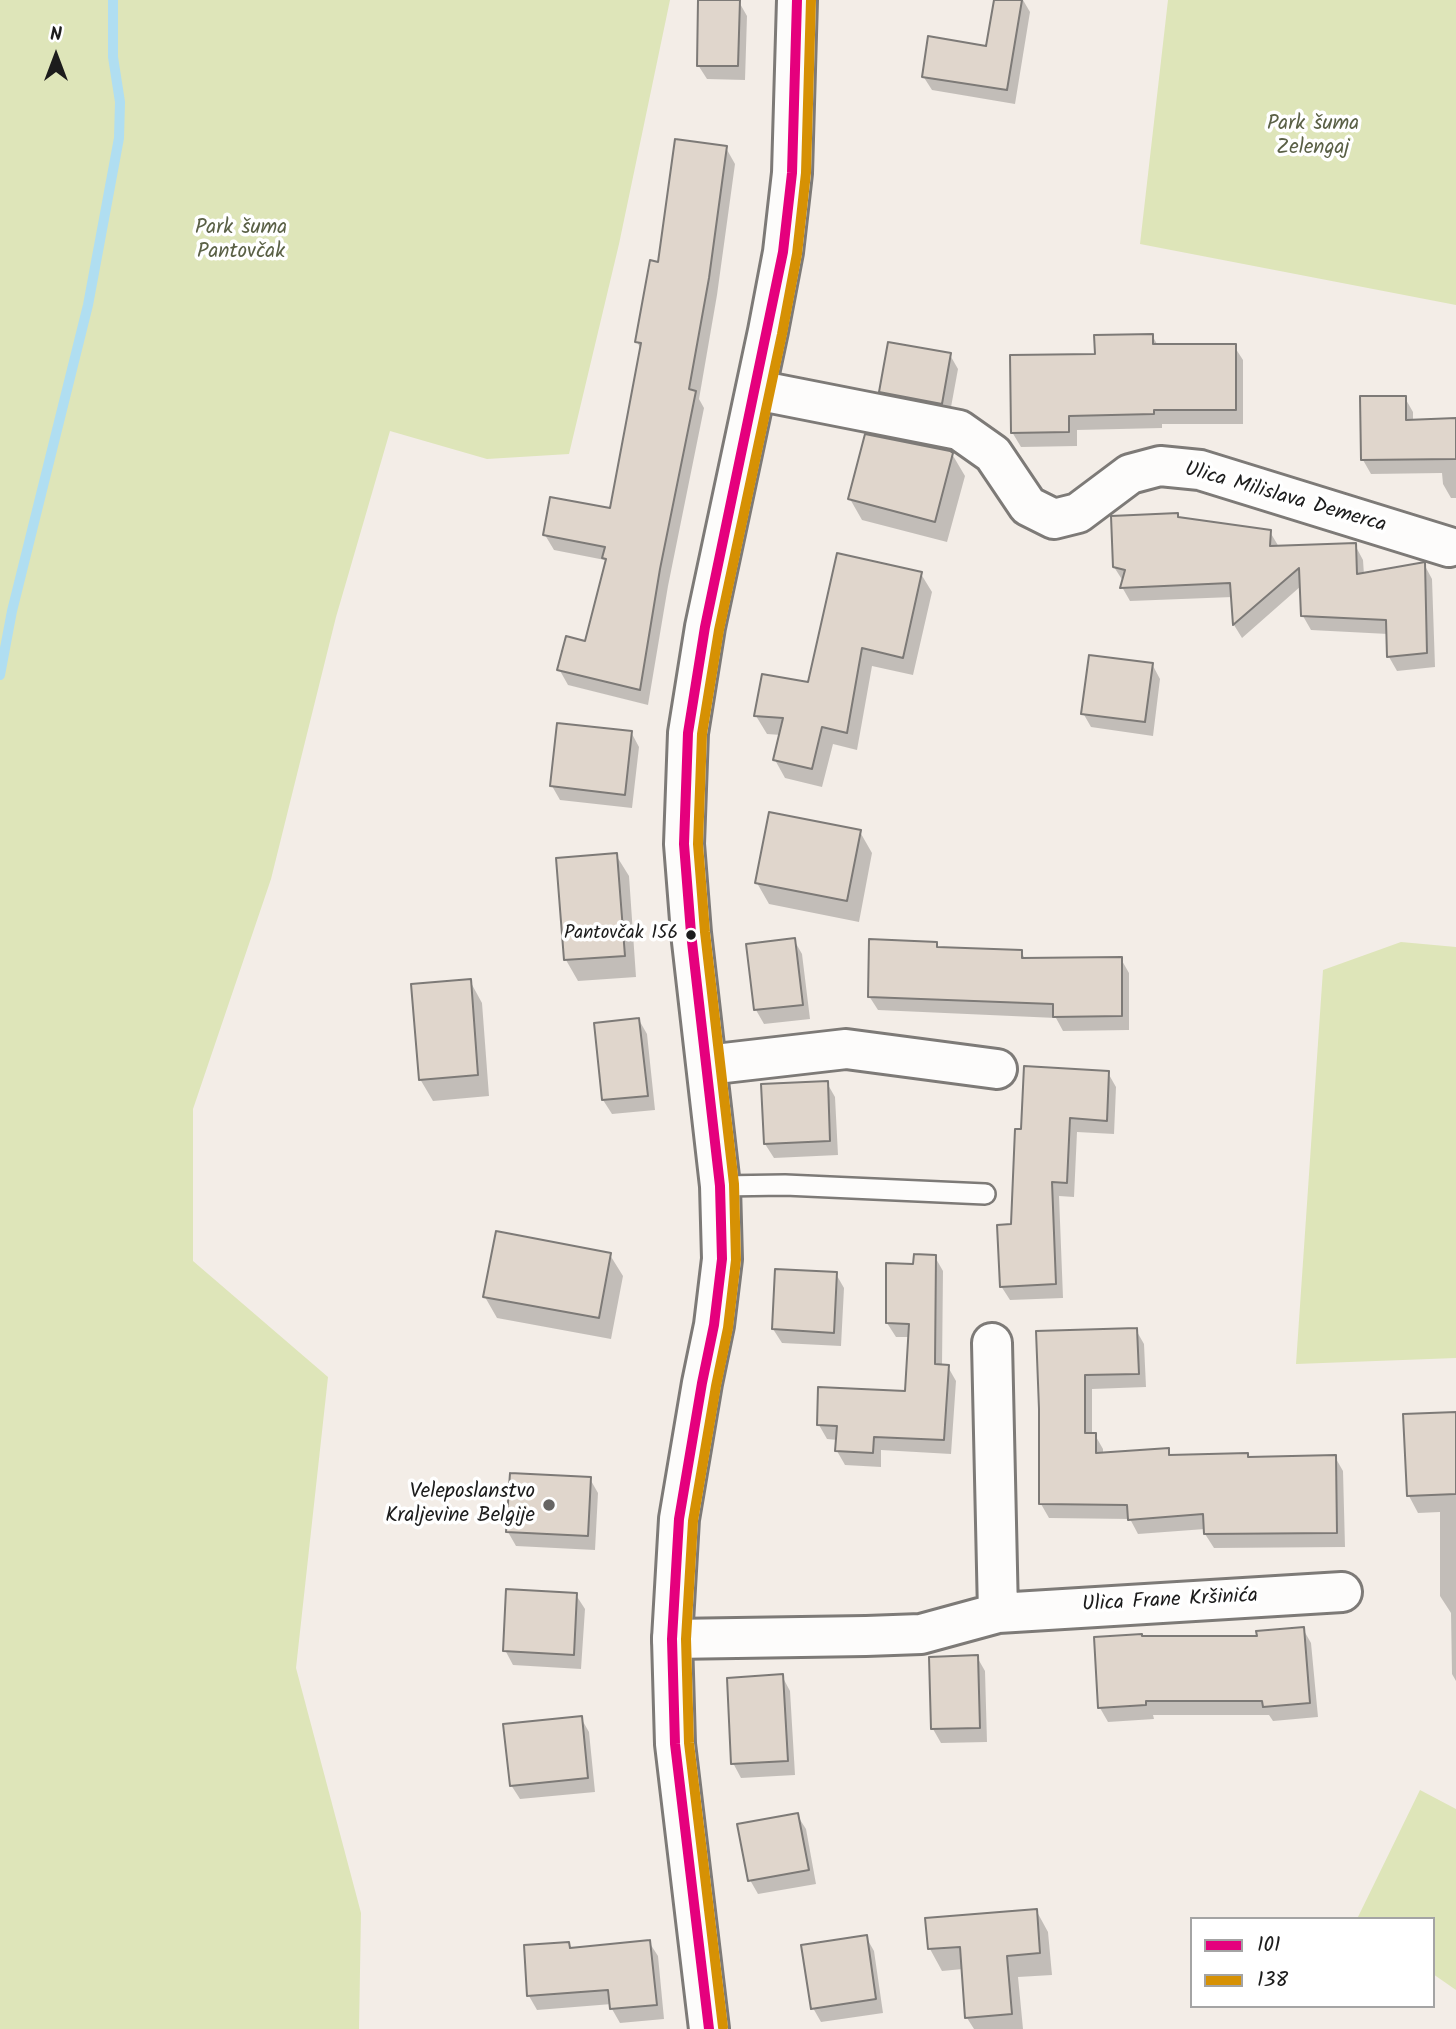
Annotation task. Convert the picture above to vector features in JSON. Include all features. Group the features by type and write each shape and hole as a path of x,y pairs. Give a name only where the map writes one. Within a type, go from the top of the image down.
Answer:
{"main road":[{"path":"709,2029 674,1744 672,1639 679,1519 714,1325 722,1259 720,1186 691,933 684,844 688,733 705,627 783,252 792,173 797,0"},
{"name":"Ulica Milislava Demerca","path":"756,390 959,430 993,454 1028,506 1054,519 1078,513 1130,474 1160,466 1200,470 1450,547"},
{"path":"707,1065 846,1049 996,1069"},
{"path":"992,1343 998,1613"},
{"name":"Ulica Frane Kršinića","path":"672,1639 921,1634 998,1613 1342,1592"}],"lane":[{"path":"720,1186 785,1185 985,1194"}],"green space":[{"name":"Park šuma Pantovčak","path":"0,0 670,0 619,244 569,454 487,459 390,431 336,617 271,879 193,1109 193,1261 328,1377 296,1668 361,1913 359,2029 0,2029"},
{"name":"Park šuma Zelengaj","path":"1168,0 1456,0 1456,305 1140,244"},
{"path":"1401,942 1456,947 1456,1358 1296,1364 1323,970"},
{"path":"1420,1790 1456,1809 1456,1990 1435,1975 1435,1917 1358,1917"}],"building":[{"path":"698,0 740,0 738,66 697,66"},
{"path":"994,0 1022,0 1007,90 922,77 928,36 986,46"},
{"path":"675,139 727,146 709,278 689,389 696,391 660,569 640,690 557,670 566,636 585,641 606,559 602,558 605,547 543,535 550,497 610,508 641,343 635,342 650,260 658,262"},
{"path":"1153,334 1153,344 1236,344 1236,410 1154,410 1154,414 1069,416 1069,432 1011,433 1010,355 1095,354 1094,335"},
{"path":"888,342 951,353 942,404 879,392"},
{"path":"1360,396 1406,396 1406,420 1456,418 1456,459 1361,460"},
{"path":"865,434 953,453 935,522 848,499"},
{"path":"1178,513 1178,517 1271,530 1270,546 1356,543 1357,574 1425,562 1427,653 1387,657 1386,620 1301,616 1299,568 1233,625 1230,583 1120,588 1125,570 1113,567 1111,516"},
{"path":"837,553 922,572 903,658 862,648 847,733 822,727 812,769 773,760 783,718 754,716 762,674 808,682"},
{"path":"1089,655 1153,663 1145,722 1081,714"},
{"path":"557,723 632,731 625,795 550,786"},
{"path":"769,812 861,830 847,901 755,883"},
{"path":"617,853 625,956 564,960 556,858"},
{"path":"795,938 803,1005 754,1010 746,944"},
{"path":"869,939 937,942 937,947 1022,950 1022,958 1122,957 1122,1016 1053,1017 1053,1004 868,997"},
{"path":"471,979 478,1075 419,1080 411,984"},
{"path":"639,1018 648,1096 602,1100 594,1023"},
{"path":"1024,1066 1109,1071 1107,1121 1070,1118 1067,1183 1052,1182 1056,1284 1000,1287 997,1225 1011,1224 1015,1129 1021,1129"},
{"path":"828,1081 830,1141 764,1144 761,1084"},
{"path":"496,1231 611,1253 599,1318 483,1297"},
{"path":"914,1254 936,1255 935,1364 949,1365 944,1440 874,1437 873,1453 835,1451 837,1426 817,1425 818,1387 905,1391 909,1324 886,1323 886,1263 913,1264"},
{"path":"775,1269 837,1272 834,1333 772,1329"},
{"path":"1137,1328 1139,1374 1085,1375 1085,1433 1096,1433 1096,1453 1169,1448 1169,1455 1336,1455 1337,1533 1204,1534 1203,1514 1128,1520 1127,1505 1039,1504 1036,1331"},
{"path":"1456,1412 1456,1494 1407,1496 1403,1414"},
{"name":"Veleposlanstvo Kraljevine Belgije","path":"510,1473 591,1477 588,1536 506,1532"},
{"path":"506,1589 577,1593 574,1655 503,1651"},
{"path":"1304,1627 1310,1703 1263,1707 1262,1701 1146,1701 1146,1705 1098,1708 1094,1637 1142,1634 1257,1636 1256,1631"},
{"path":"978,1655 980,1728 931,1729 929,1657"},
{"path":"783,1674 788,1761 731,1764 727,1678"},
{"path":"582,1716 588,1778 510,1786 503,1724"},
{"path":"798,1813 809,1870 748,1881 737,1824"},
{"path":"1037,1909 1040,1953 1007,1956 1012,2014 965,2018 960,1947 928,1949 925,1918"},
{"path":"867,1935 876,1999 811,2009 801,1945"},
{"path":"650,1940 657,2005 610,2009 608,1990 527,1996 524,1945 569,1942 570,1948"}],"waterway":[{"path":"0,675 12,611 88,305 119,138 120,102 113,57 113,0"}],"transit line":[{"name":"101","path":"709,2029 675,1744 672,1639 679,1519 714,1325 722,1259 720,1186 691,933 684,844 688,733 705,627 783,252 792,173 797,0"},
{"name":"138","path":"723,2027 689,1743 686,1639 693,1521 728,1328 736,1260 734,1184 705,932 698,844 702,734 719,630 797,254 806,173 811,0"}],"place":[{"name":"Pantovčak 156","path":"691,935"},
{"name":"Veleposlanstvo Kraljevine Belgije","path":"549,1505"}]}
